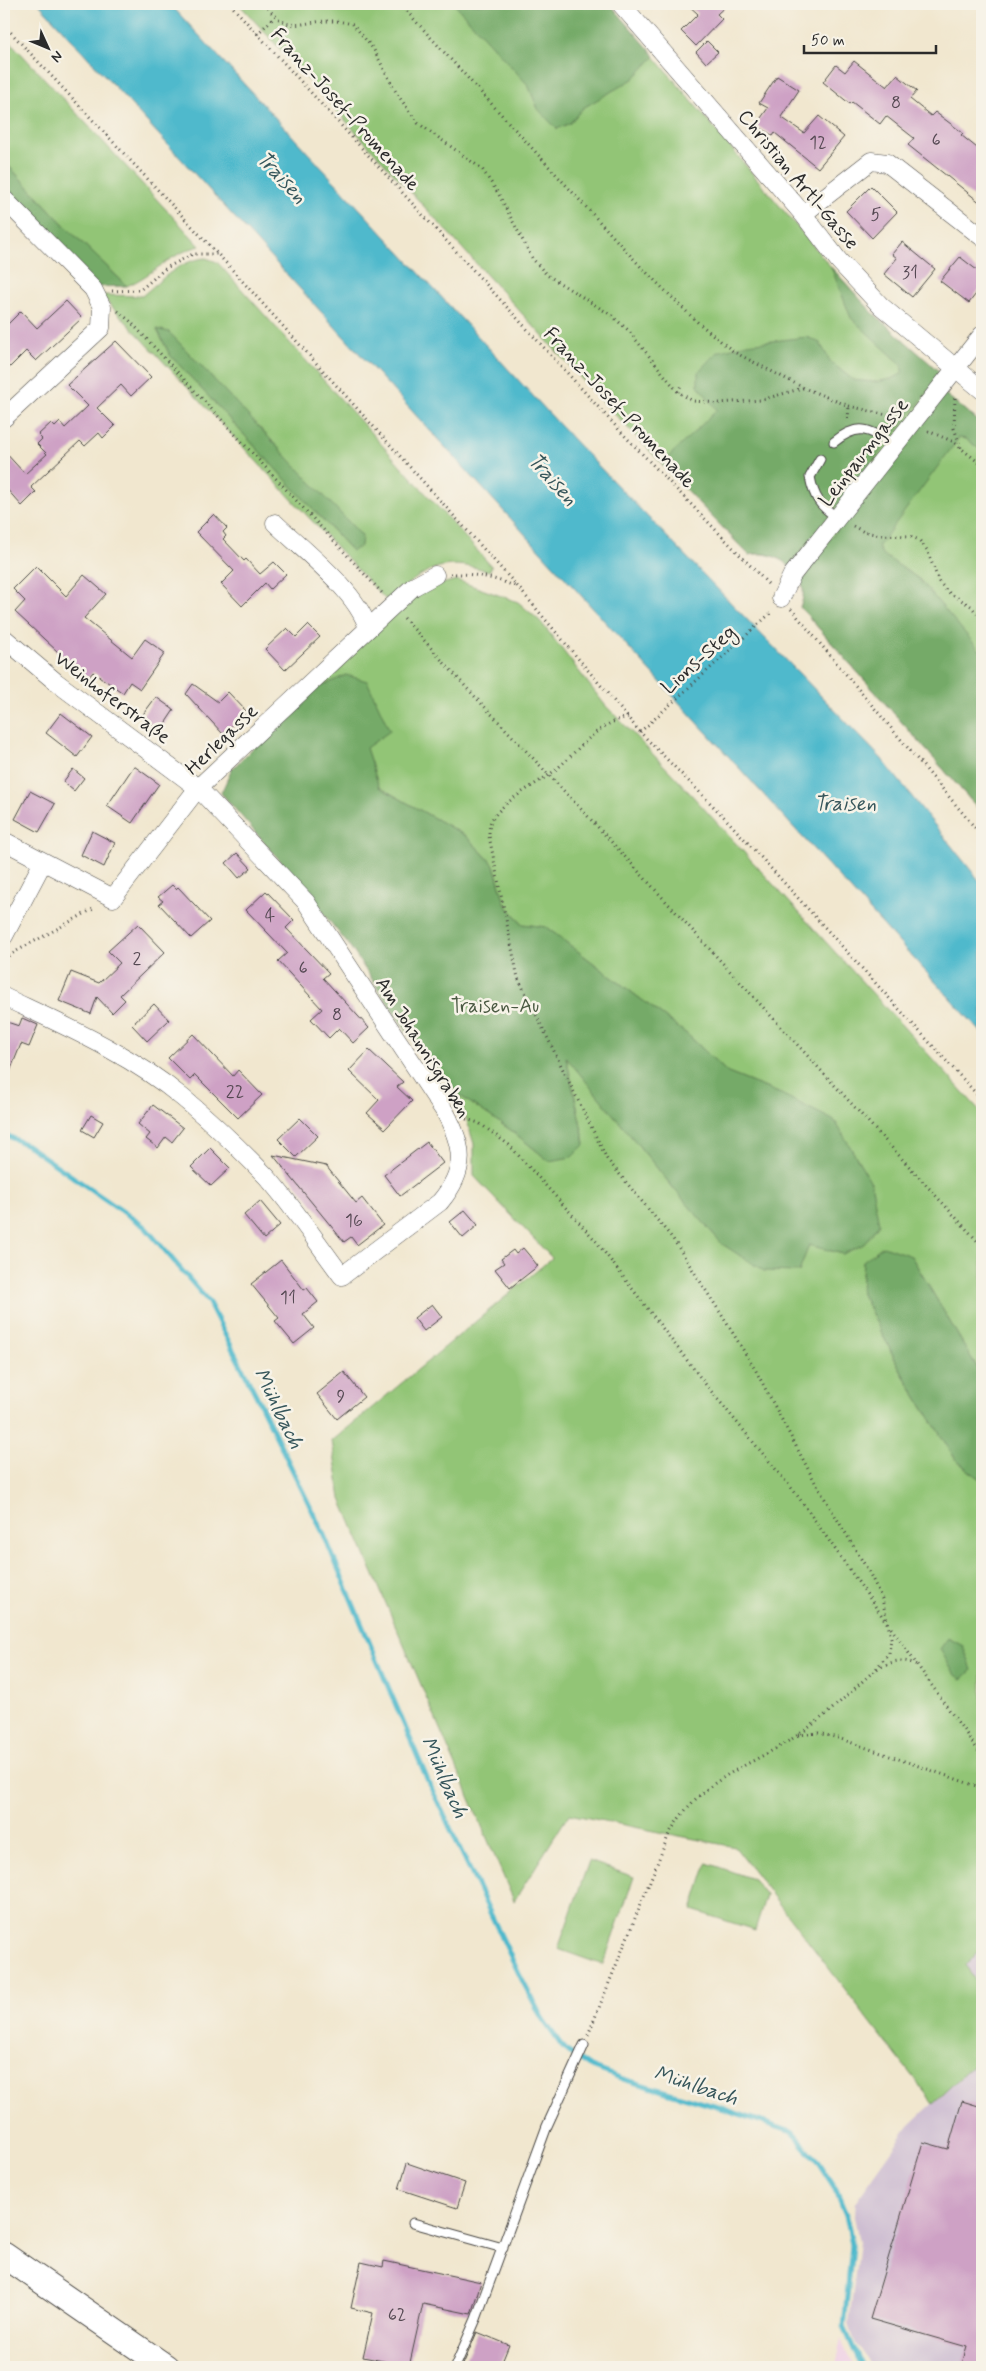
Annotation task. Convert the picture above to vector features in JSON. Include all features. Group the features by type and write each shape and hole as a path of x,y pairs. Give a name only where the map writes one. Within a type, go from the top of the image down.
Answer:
{"main road":[{"path":"4,2255 166,2367"}],"street":[{"name":"Christian Artl-Gasse","path":"621,4 803,214 839,261 881,306 982,390"},
{"path":"803,214 871,161 878,160 887,163 982,237"},
{"path":"4,199 93,289 102,307 101,328 4,418"},
{"name":"Leinpaumgasse","path":"778,604 792,574 896,446 982,335"},
{"path":"275,523 352,598 364,614 368,628"},
{"name":"Herlegasse","path":"113,898 198,788 413,587 435,575"},
{"name":"Weinhoferstraße","path":"4,638 56,682 198,788"},
{"name":"Am Johannisgraben","path":"4,997 83,1034 182,1097 267,1178 342,1276 440,1202 453,1187 459,1170 460,1158 454,1129 445,1112 306,902 198,788"},
{"path":"4,841 113,898"},
{"path":"4,936 42,862"}],"lane":[{"path":"834,442 846,432 860,429 872,431 896,446"},
{"path":"820,459 810,477 813,493 825,508 838,518"},
{"path":"455,2367 503,2248 547,2126 583,2046"},
{"path":"412,2223 503,2248"}],"path":[{"name":"Franz-Josef-Promenade","path":"230,4 778,604 982,836"},
{"path":"265,4 275,17 294,26 333,21 353,24 374,50 397,94 418,123 482,169 498,193 532,258 548,275 611,315 628,330 678,392 693,401 719,403 761,400 804,388"},
{"path":"400,4 641,267 694,320 734,352 804,388 849,406 895,417 952,441 982,465"},
{"path":"258,34 275,17"},
{"path":"4,25 218,254 518,587 640,732 726,819 982,1100"},
{"path":"93,289 140,290 166,268 193,254 218,254"},
{"path":"93,289 130,320 982,1246"},
{"path":"956,369 954,428 961,448"},
{"path":"678,392 682,383"},
{"path":"838,518 864,532 881,535 910,536 919,540 928,550 939,582 948,592 971,606 982,620"},
{"path":"435,575 466,573 497,579 518,587"},
{"name":"Lions-Steg","path":"640,732 778,604"},
{"path":"583,2046 669,1834 686,1807 725,1775 798,1735 875,1670 889,1653 891,1638 882,1599 869,1572 816,1484 756,1371 673,1239 607,1159 518,978 497,882 489,826 493,818 501,810 549,775 586,739 607,724 628,717"},
{"path":"4,958 113,898"},
{"path":"445,1112 479,1122 509,1145 595,1240 706,1385 797,1495 982,1756"},
{"path":"875,1670 902,1660 918,1666"},
{"path":"798,1735 818,1733 838,1738 982,1788"}],"shaded area":[{"path":"982,1948 982,1989 965,1966"},
{"path":"982,2057 982,2367 875,2367 870,2364 855,2342 849,2324 859,2242 854,2217 855,2202 909,2126"},
{"path":"841,2339 848,2356 856,2367 834,2367"}],"green space":[{"path":"239,4 610,4 831,267 945,394 982,424 982,813 800,607 803,585 791,567 782,560 772,556 749,555 590,388"},
{"path":"454,4 610,4 655,56 633,79 583,108 570,123 557,129 538,109 528,85"},
{"path":"4,35 200,246 180,253 127,286 68,229 4,161"},
{"path":"4,161 68,229 127,286 94,287 4,188"},
{"path":"206,258 217,262 492,567 489,571 456,565 433,569 412,581 386,600 101,295 142,296 171,272","holes":["157,330 352,551 170,355"]},
{"path":"831,267 872,312 942,374 789,566 771,555 749,555 661,464 717,410 698,385 698,372 717,352 747,344 807,337 820,343 830,361 853,380 875,382 891,379 902,374 902,365 851,318"},
{"path":"157,329 169,332 362,536 361,546 352,551 170,355"},
{"path":"945,394 982,424 982,451 966,439 959,438 878,547 882,554 919,579 982,653 982,813 800,607 803,592 800,577"},
{"path":"456,580 518,602 540,621 605,705 677,779 982,1113 982,1376 911,1256 863,1261 861,1292 902,1373 956,1460 982,1481 982,1948 965,1966 982,1989 982,2057 933,2103 735,1847 569,1814 514,1901 341,1499 332,1441 552,1258 474,1176 474,1144 459,1095 512,1131 548,1160 585,1144 566,1056 675,1190 809,1245 843,1254 781,1094 728,1073 688,1035 546,927 522,924 505,904 494,865 466,836 379,787 366,748 309,692 395,609 428,588"},
{"name":"Traisen-Au","path":"346,675 367,681 390,731 366,748 379,787 466,836 494,865 505,904 522,924 546,927 688,1035 728,1073 781,1094 835,1121 871,1182 879,1224 864,1244 843,1254 809,1245 799,1272 764,1271 722,1244 566,1057 585,1144 572,1157 549,1161 512,1131 459,1095 412,1039 351,948 291,873 221,793 232,769 309,692"},
{"path":"883,1246 911,1256 982,1376 982,1481 956,1460 902,1373 861,1292 863,1261"},
{"path":"948,1638 963,1646 972,1670 962,1679 954,1674 940,1649"},
{"path":"589,1861 634,1877 603,1965 558,1949"},
{"path":"707,1863 753,1879 766,1895 755,1930 692,1910"}],"water":[{"name":"Traisen","path":"39,4 170,4 584,451 881,758 982,884 982,1033"}],"building":[{"path":"687,4 728,4 717,14 722,19 696,46 681,31 698,14"},
{"path":"707,41 718,52 706,63 696,52"},
{"path":"854,61 887,87 897,75 917,91 910,99 931,116 935,112 963,133 961,135 982,152 982,204 908,145 914,138 886,116 880,124 852,102 850,104 823,82 836,65 845,72"},
{"path":"777,76 799,90 781,117 804,133 819,116 844,137 818,168 775,133 773,136 756,125 768,108 759,103"},
{"path":"871,186 897,212 872,238 846,211"},
{"path":"902,242 935,269 912,297 884,274 897,258 892,254"},
{"path":"960,257 982,274 982,286 969,303 940,281"},
{"path":"66,301 82,318 36,361 26,351 4,373 4,328 21,311 37,328"},
{"path":"116,341 151,377 131,396 121,385 97,408 115,426 103,438 99,433 85,446 80,441 31,487 36,492 22,506 4,486 4,451 25,474 47,454 37,444 42,439 38,435 51,423 55,427 60,422 65,428 88,406 67,385"},
{"path":"214,514 227,528 223,532 226,536 223,539 244,561 246,559 260,574 274,562 286,574 270,589 265,583 242,606 221,584 234,571 196,532"},
{"path":"36,566 66,596 84,575 106,594 84,618 132,657 145,639 165,653 140,689 130,682 123,693 93,672 87,679 15,612 25,601 13,589"},
{"path":"308,625 320,637 285,670 265,649 287,628 296,637"},
{"path":"193,684 218,702 228,692 247,712 223,734 186,694"},
{"path":"156,697 174,710 160,731 141,717"},
{"path":"61,713 92,737 77,757 46,733"},
{"path":"134,766 159,784 132,823 107,806"},
{"path":"73,769 84,778 74,791 63,782"},
{"path":"30,791 55,804 39,832 15,819"},
{"path":"92,831 115,843 104,867 81,855"},
{"path":"237,853 251,868 239,878 226,863"},
{"path":"172,885 176,889 178,887 210,921 191,938 159,904 163,901 158,897"},
{"path":"266,891 294,920 286,928 329,973 323,978 369,1028 353,1043 339,1028 329,1038 311,1019 322,1009 278,961 287,953 246,910"},
{"path":"138,924 165,952 120,995 125,1000 112,1013 97,997 91,1014 59,1001 71,972 99,983 120,963 108,951"},
{"path":"154,1004 169,1020 147,1041 132,1025"},
{"path":"22,1018 38,1025 29,1047 21,1044 4,1086 4,1021 19,1026"},
{"path":"193,1034 233,1076 238,1070 262,1095 238,1118 195,1075 190,1080 168,1058"},
{"path":"369,1050 403,1082 397,1087 412,1101 385,1129 367,1113 379,1100 349,1071"},
{"path":"153,1105 183,1128 172,1142 166,1137 158,1148 146,1139 150,1134 138,1124"},
{"path":"91,1115 103,1122 94,1137 82,1130"},
{"path":"300,1118 318,1136 296,1157 278,1139"},
{"path":"427,1142 443,1163 400,1196 384,1175"},
{"path":"210,1148 230,1168 211,1186 191,1167"},
{"path":"273,1155 326,1166 356,1203 362,1198 383,1225 357,1245 351,1237 344,1242"},
{"path":"260,1201 280,1225 264,1239 244,1215"},
{"path":"465,1210 478,1225 463,1238 450,1222"},
{"path":"523,1248 538,1266 510,1288 495,1269 504,1263 501,1259 513,1250 516,1254"},
{"path":"281,1260 304,1290 307,1288 318,1302 303,1314 314,1328 294,1344 275,1321 279,1318 251,1284"},
{"path":"432,1304 442,1317 424,1331 414,1318"},
{"path":"344,1372 364,1397 337,1419 317,1394"},
{"path":"962,2101 982,2107 982,2367 961,2367 967,2347 870,2319 923,2142 948,2149"},
{"path":"407,2163 465,2183 457,2208 399,2189"},
{"path":"384,2261 481,2282 471,2314 423,2304 409,2367 387,2367 388,2362 363,2357 373,2313 351,2308 361,2262 383,2267"},
{"path":"477,2332 509,2345 500,2367 462,2367"}],"waterway":[{"name":"Mühlbach","path":"4,1134 27,1145 145,1227 208,1301 324,1535 428,1781 520,1976 542,2018 564,2049 589,2066 623,2079 724,2109 792,2132 816,2159 836,2190 846,2215 852,2245 844,2327 862,2367"}]}
